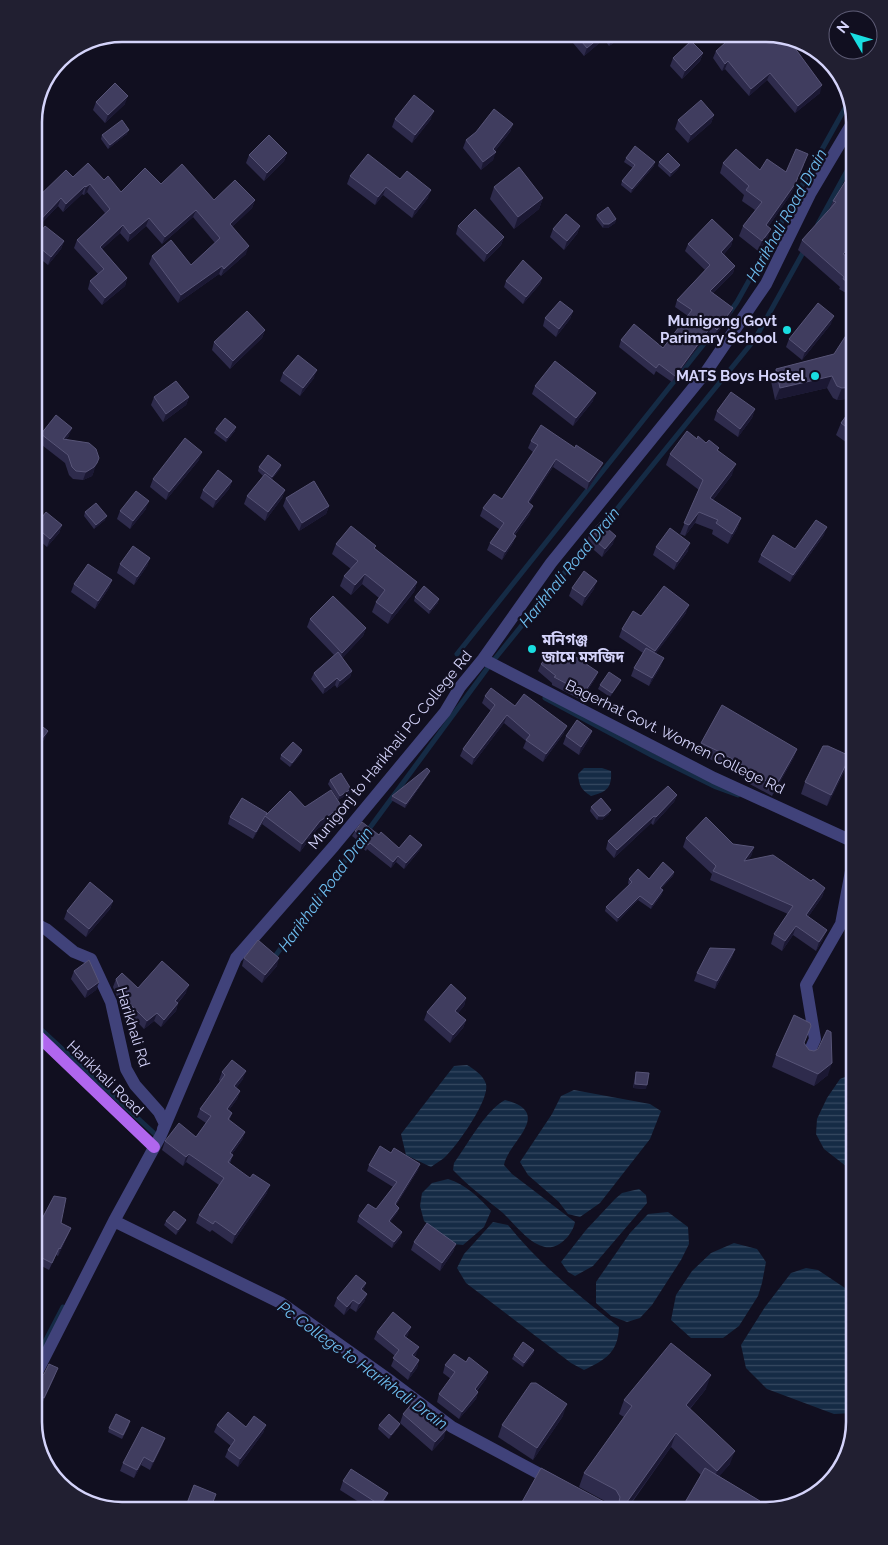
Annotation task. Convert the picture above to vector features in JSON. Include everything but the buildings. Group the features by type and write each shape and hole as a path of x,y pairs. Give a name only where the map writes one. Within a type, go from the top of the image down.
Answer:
{"main road":[{"name":"Harikhali Road","path":"42,1040 154,1147"}],"street":[{"name":"Munigonj to Harikhali PC College Rd","path":"42,1362 161,1134 236,958 340,839 445,712 460,687 483,659 550,563 706,372 766,284 810,194 846,133"},
{"name":"Bagerhat Govt. Women College Rd","path":"483,659 714,778 846,838"},
{"path":"808,1055 815,1039 806,985 841,924 846,897"},
{"name":"Harikhali Rd","path":"42,927 74,952 91,959 111,1002 126,1068 135,1085 158,1112 165,1124 161,1134"},
{"path":"114,1221 281,1303 452,1427 564,1487"}],"water":[{"path":"584,768 602,768 611,771 611,782 605,791 591,796 585,792 580,784 578,774"},
{"path":"467,1065 483,1078 486,1084 486,1091 478,1112 464,1134 444,1158 431,1167 406,1155 401,1134 454,1066"},
{"path":"846,1076 846,1166 824,1149 816,1134 817,1119 827,1098 840,1079"},
{"path":"574,1090 650,1104 661,1111 650,1139 600,1203 580,1217 568,1214 559,1202 528,1175 520,1162 552,1114 561,1096"},
{"path":"505,1100 519,1106 526,1112 528,1120 525,1129 507,1156 504,1165 512,1174 575,1222 568,1236 555,1246 545,1247 533,1242 453,1170 454,1163 477,1128"},
{"path":"448,1179 472,1192 491,1211 484,1227 463,1245 453,1244 424,1221 420,1206 422,1193 432,1183"},
{"path":"639,1189 646,1195 647,1203 593,1266 575,1276 568,1272 561,1262 586,1230 622,1193"},
{"path":"668,1212 688,1227 689,1244 681,1260 652,1305 640,1318 627,1322 611,1316 596,1303 596,1282 630,1233 648,1214"},
{"path":"493,1222 508,1225 546,1266 619,1327 616,1343 604,1359 584,1370 571,1363 466,1283 457,1268 464,1254"},
{"path":"734,1243 757,1249 766,1262 758,1296 739,1326 723,1338 691,1338 671,1320 676,1295 692,1271 711,1253"},
{"path":"806,1268 818,1270 846,1289 846,1413 834,1414 767,1389 746,1368 741,1345 765,1307 791,1273"}],"waterway":[{"name":"Harikhali Road Drain","path":"730,312 844,109"},
{"name":"Harikhali Road Drain","path":"818,224 846,173"},
{"name":"Harikhali Road Drain","path":"600,530 755,339 805,249"},
{"name":"Harikhali Road Drain","path":"457,654 715,330"},
{"name":"Harikhali Road Drain","path":"366,833 489,666 591,540"},
{"path":"545,698 653,756 716,787 738,795"},
{"name":"Harikhali Road Drain","path":"273,959 361,839"},
{"path":"42,1031 156,1135"},
{"path":"42,1347 63,1307"}],"place":[{"name":"Munigong Govt Parimary School","path":"787,330"},
{"name":"MATS Boys Hostel","path":"815,376"},
{"name":"মনিগঞ্জ জামে মসজিদ","path":"532,649"}],"water label":[{"name":"Pc College to Harikhali Drain","path":"363,1365"}]}
